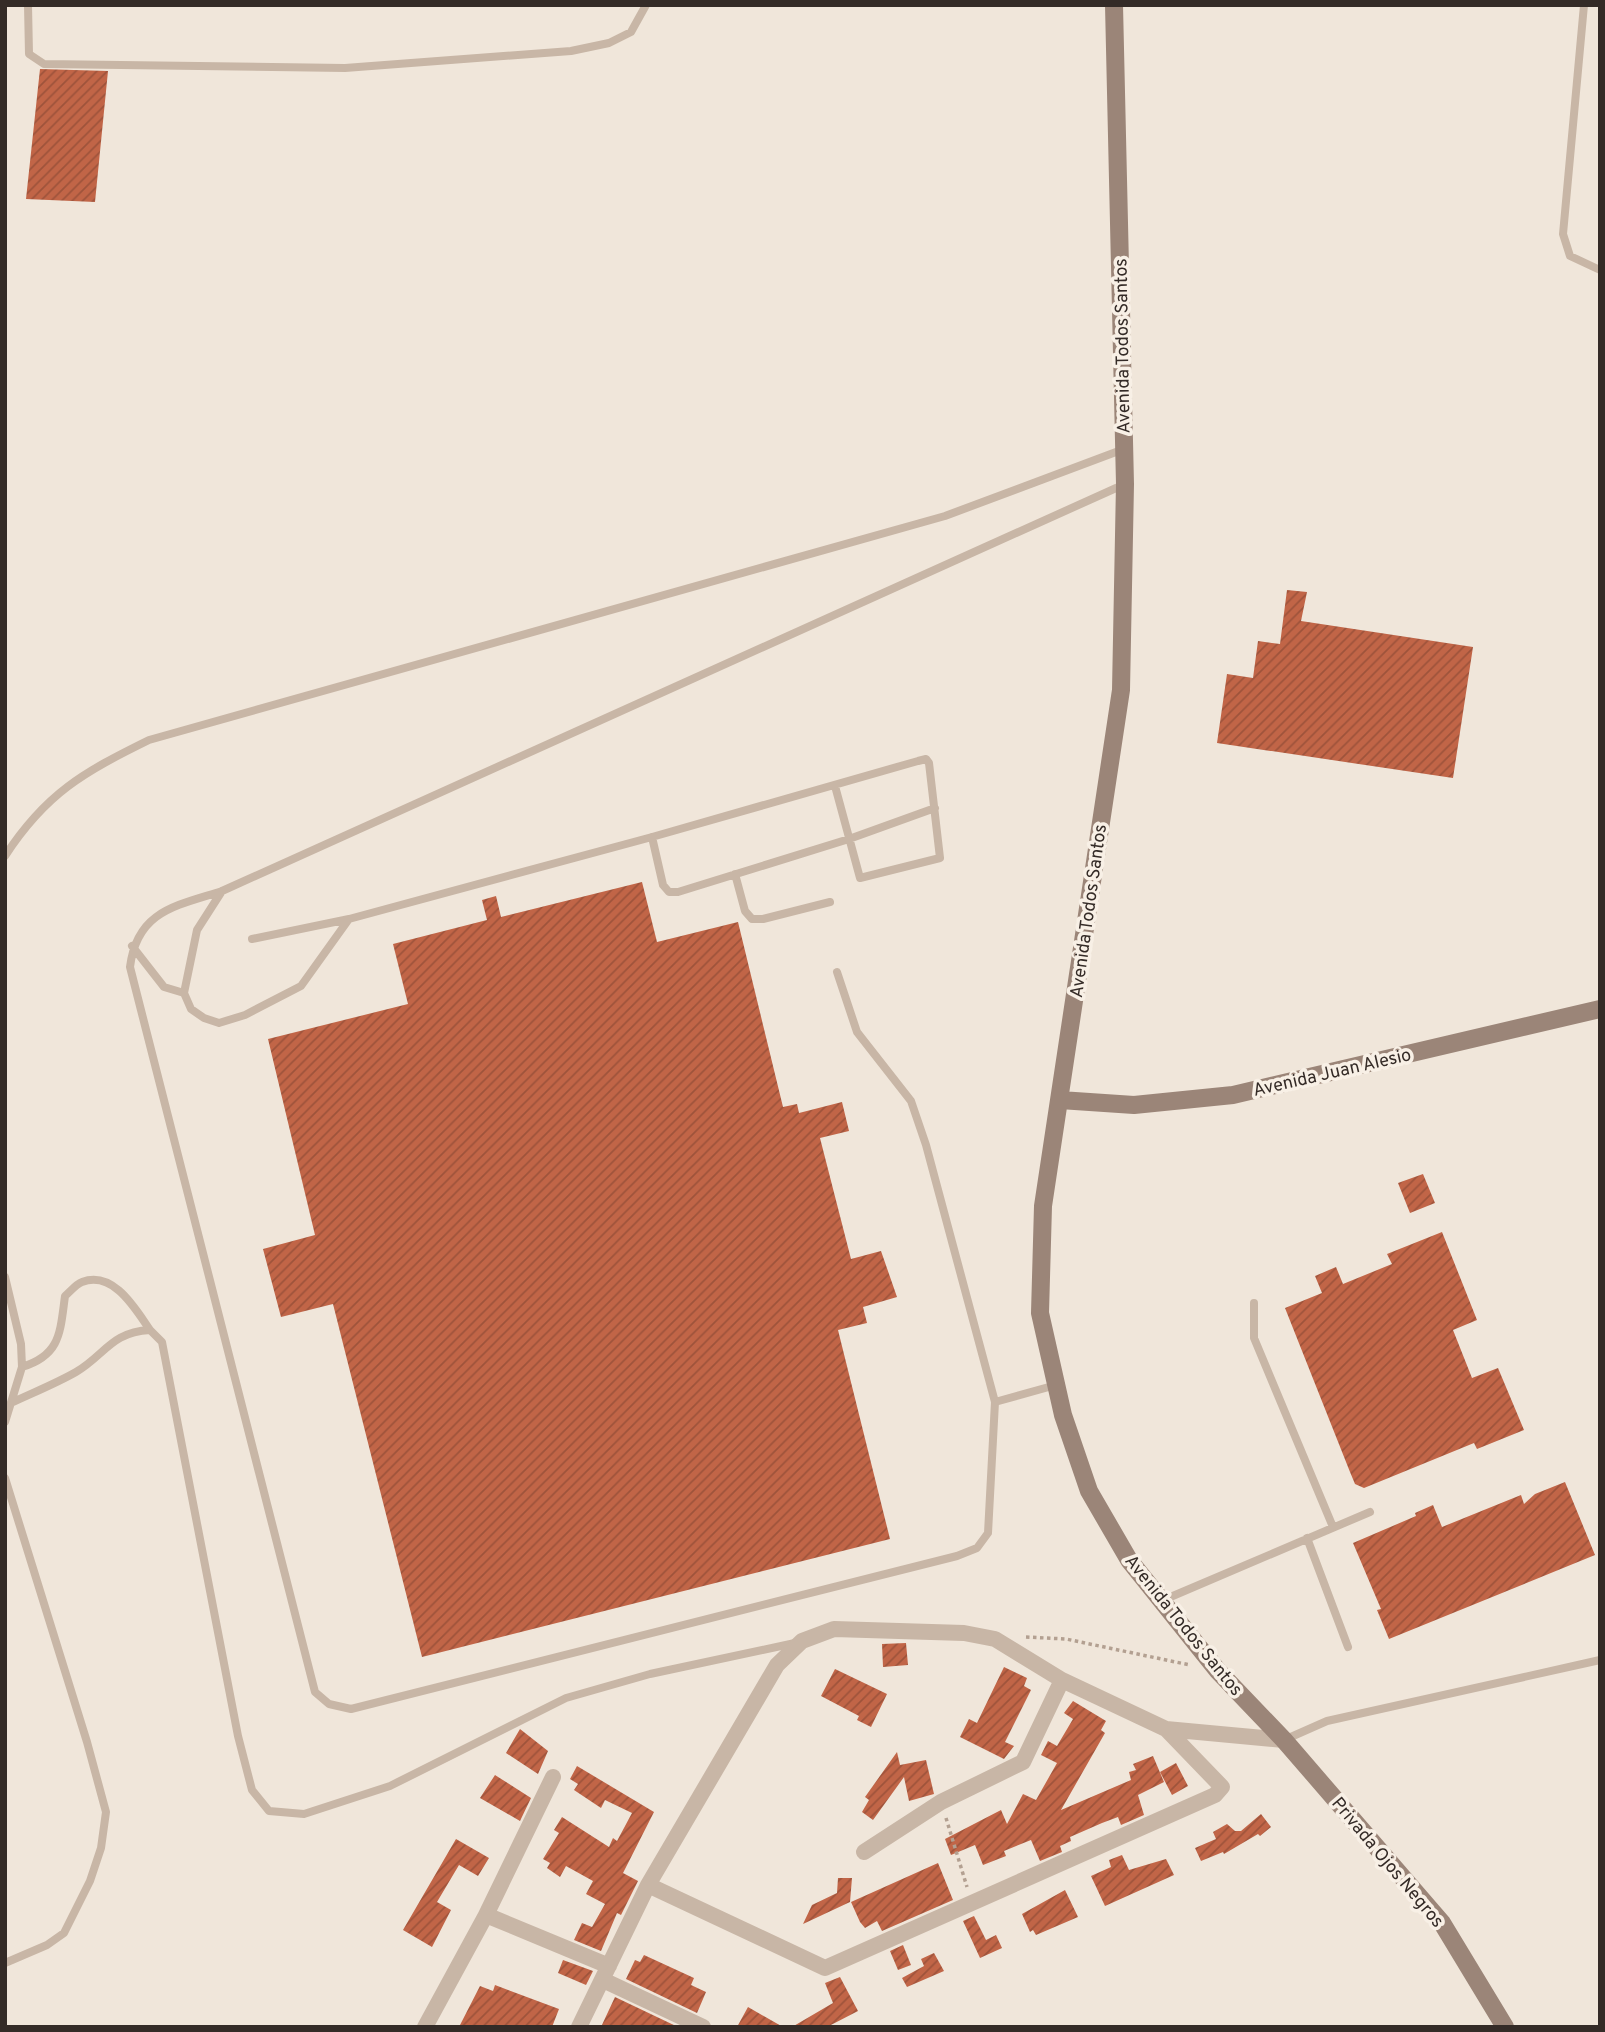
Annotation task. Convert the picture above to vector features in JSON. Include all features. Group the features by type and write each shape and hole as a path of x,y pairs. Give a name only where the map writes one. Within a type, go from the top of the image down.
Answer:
{"street":[{"name":"Avenida Todos Santos","path":"1114,5 1125,484 1121,691 1043,1206 1040,1313 1063,1415 1090,1491 1129,1560 1218,1671 1284,1740"},
{"name":"Avenida Juan Alesio","path":"1060,1100 1133,1105 1233,1095 1600,1009"},
{"path":"579,2027 648,1885 777,1665 802,1641 834,1629 964,1633 995,1639 1062,1680 1166,1729 1284,1740"},
{"path":"864,1852 942,1802 1023,1762 1062,1680"},
{"path":"648,1885 825,1968 1215,1795 1222,1787 1166,1729"},
{"name":"Privada Ojos Negros","path":"1284,1740 1442,1923 1506,2027"},
{"path":"425,2027 486,1915 553,1777"},
{"path":"486,1915 606,1973 703,2027"}],"lane":[{"path":"28,5 26,36 30,54 44,64 345,68 571,51 609,43 631,32 646,5"},
{"path":"1584,5 1563,234 1570,256 1600,270"},
{"path":"5,856 52,796 97,766 149,740 945,516 1124,449"},
{"path":"837,972 858,1032 911,1101 926,1145 995,1402 988,1533 977,1548 957,1556 351,1709 329,1704 315,1692 130,967 132,946 142,929 164,910 222,891 1125,484"},
{"path":"252,939 349,919 652,838 926,760 941,854 937,860 860,878 835,786"},
{"path":"652,838 663,885 669,892 849,839 935,808"},
{"path":"735,874 745,911 752,919 763,919 830,902"},
{"path":"222,891 197,930 184,993 191,1009 204,1018 219,1023 246,1015 301,986 349,919"},
{"path":"132,946 164,987 184,993"},
{"path":"5,1278 21,1344 22,1367 5,1422"},
{"path":"22,1367 42,1361 54,1348 60,1332 65,1296 82,1282 99,1280 124,1293 150,1330 162,1342 238,1736 252,1790 269,1811 303,1814 390,1786 566,1698 650,1674 802,1641"},
{"path":"1254,1303 1254,1338 1333,1527"},
{"path":"11,1403 78,1371 116,1338 134,1331 150,1330"},
{"path":"995,1402 1056,1385"},
{"path":"5,1478 106,1812 101,1848 90,1881 64,1933 47,1945 5,1963"},
{"path":"1161,1601 1370,1512"},
{"path":"1307,1538 1348,1647"},
{"path":"1284,1740 1326,1721 1600,1660"}],"path":[{"path":"995,1639 1066,1639 1218,1671"},
{"path":"942,1802 972,1904"}],"building":[{"path":"40,69 108,71 95,202 26,199"},
{"path":"1287,590 1307,592 1301,621 1473,647 1453,778 1217,743 1227,674 1253,678 1258,641 1280,644"},
{"path":"642,882 657,942 738,922 783,1107 797,1104 799,1113 842,1102 849,1131 820,1138 851,1259 881,1251 897,1297 863,1307 867,1323 838,1330 890,1539 422,1657 333,1304 281,1317 263,1249 315,1235 268,1039 408,1004 393,944 487,920 482,900 496,896 501,917"},
{"path":"1423,1174 1435,1203 1410,1213 1398,1183"},
{"path":"1442,1232 1477,1320 1453,1330 1472,1378 1498,1368 1524,1430 1477,1449 1474,1443 1364,1488 1355,1484 1285,1308 1322,1293 1315,1276 1336,1267 1343,1284 1392,1264 1387,1254"},
{"path":"1565,1482 1595,1555 1389,1639 1377,1610 1381,1609 1353,1543 1416,1516 1415,1513 1433,1505 1442,1527 1521,1495 1524,1504 1535,1494"},
{"path":"906,1643 908,1665 883,1667 882,1644"},
{"path":"1004,1667 1027,1678 1024,1686 1031,1690 1005,1742 1014,1746 1004,1759 960,1737 969,1719 977,1723"},
{"path":"835,1669 887,1694 871,1727 857,1720 859,1716 821,1696"},
{"path":"1073,1701 1106,1721 1101,1730 1105,1733 1061,1810 1131,1780 1129,1772 1136,1770 1133,1764 1153,1756 1164,1782 1138,1795 1144,1815 1121,1825 1118,1817 1070,1837 1071,1841 1060,1846 1062,1852 1040,1861 1031,1840 1004,1851 1006,1856 983,1865 975,1845 951,1855 945,1839 1001,1810 1007,1824 1023,1794 1036,1800 1057,1763 1041,1755 1048,1741 1057,1746 1073,1719 1064,1713"},
{"path":"520,1729 548,1751 538,1774 506,1753"},
{"path":"897,1752 900,1765 926,1760 934,1794 909,1801 904,1777 873,1820 862,1812 869,1800 865,1797"},
{"path":"1176,1763 1188,1786 1172,1795 1160,1772"},
{"path":"577,1766 654,1812 623,1873 638,1881 621,1915 617,1913 601,1951 574,1940 582,1923 592,1927 605,1904 586,1894 593,1881 566,1866 560,1877 547,1868 550,1863 543,1859 559,1833 554,1830 562,1817 609,1847 613,1838 617,1841 632,1813 605,1800 601,1808 574,1790 578,1784 570,1779"},
{"path":"495,1775 531,1798 520,1821 480,1798"},
{"path":"1261,1814 1271,1827 1260,1836 1258,1834 1224,1854 1223,1852 1201,1861 1195,1848 1216,1839 1213,1832 1227,1824 1235,1831 1241,1831"},
{"path":"456,1839 489,1858 478,1876 459,1865 437,1902 451,1910 432,1947 403,1930"},
{"path":"1122,1855 1129,1870 1166,1859 1174,1875 1105,1906 1091,1876 1111,1867 1109,1860"},
{"path":"938,1863 953,1900 882,1931 877,1921 865,1928 860,1922 851,1902"},
{"path":"838,1878 852,1878 850,1902 803,1924 812,1905 837,1893"},
{"path":"1065,1890 1078,1917 1036,1935 1033,1930 1030,1932 1022,1914"},
{"path":"974,1916 986,1940 996,1935 1002,1948 980,1958 963,1921"},
{"path":"903,1945 911,1965 898,1970 890,1951"},
{"path":"934,1953 944,1971 907,1987 902,1978 924,1966 921,1959"},
{"path":"644,1955 694,1978 691,1985 706,1992 697,2013 626,1979 635,1960 640,1962"},
{"path":"563,1960 593,1971 586,1985 558,1973"},
{"path":"840,1977 858,2011 827,2027 792,2027 833,2003 825,1983"},
{"path":"495,1985 559,2009 552,2027 459,2027 480,1986 493,1991"},
{"path":"615,1997 678,2027 601,2027"},
{"path":"748,2007 783,2027 737,2027"}]}
